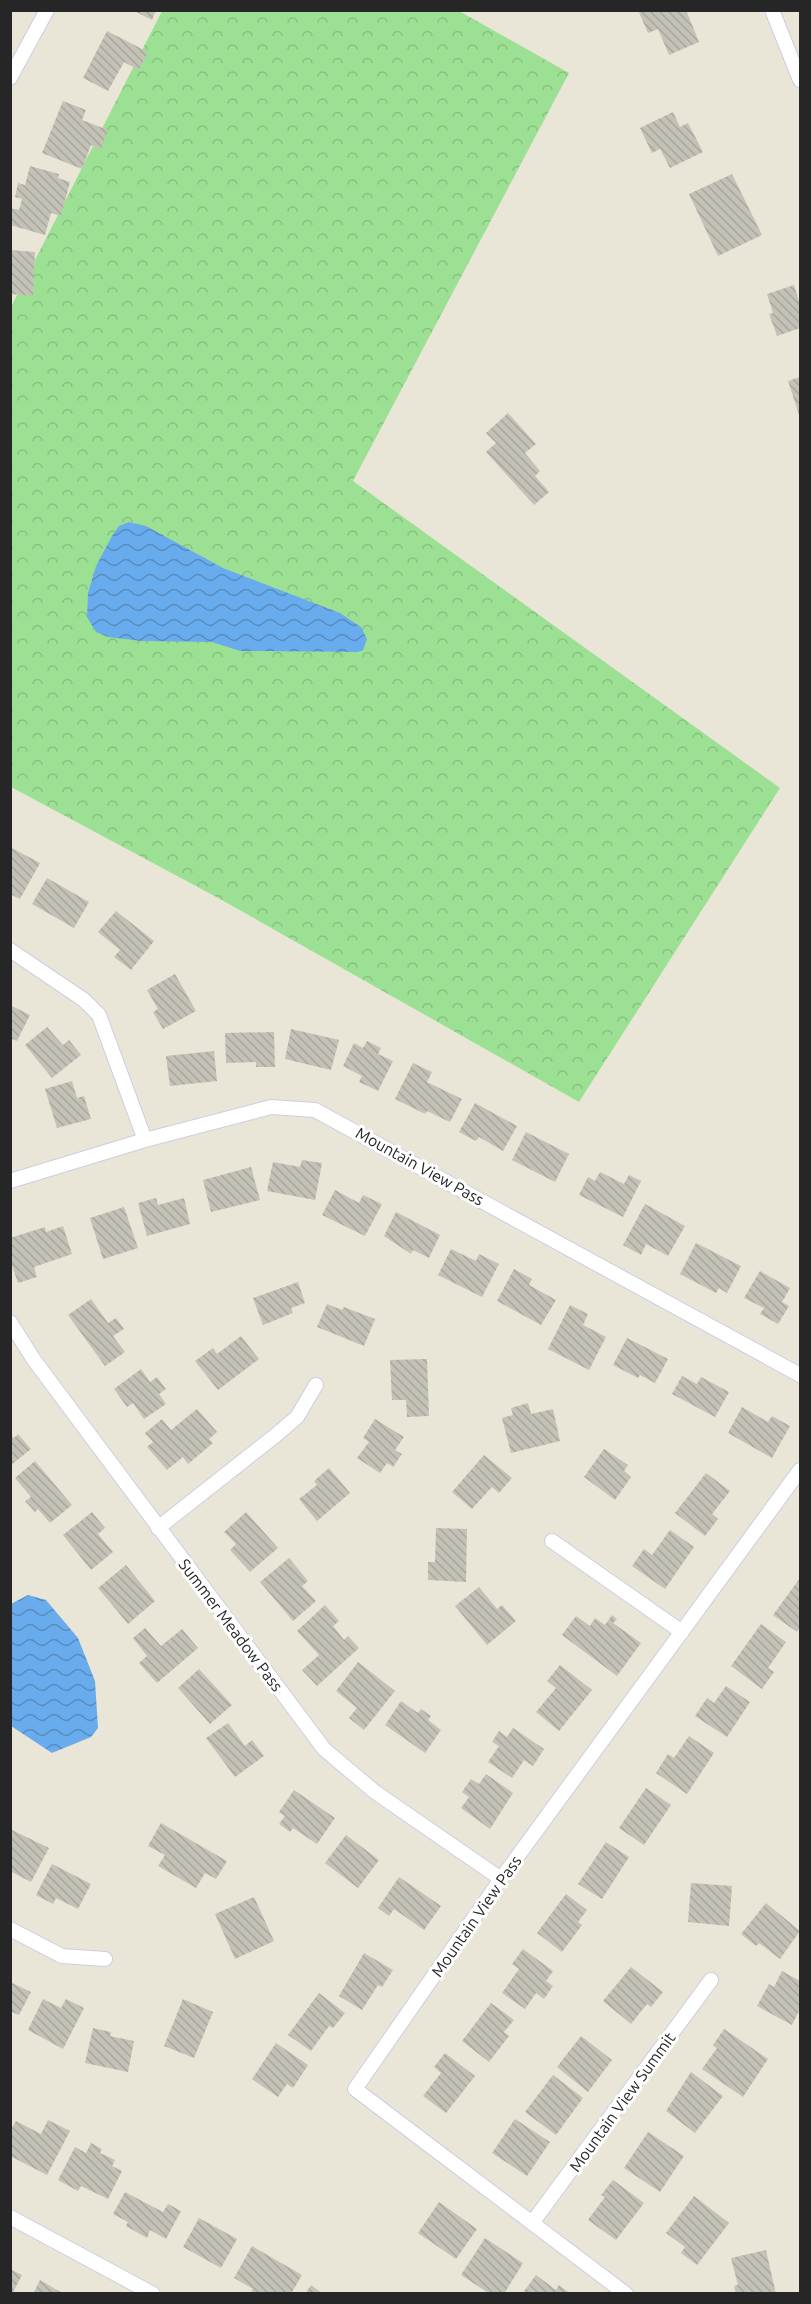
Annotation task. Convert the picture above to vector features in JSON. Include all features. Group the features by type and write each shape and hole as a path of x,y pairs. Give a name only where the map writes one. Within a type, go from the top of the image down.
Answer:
{"street":[{"path":"10,78 48,10"},
{"path":"772,10 801,80"},
{"path":"10,950 84,1000 99,1015 145,1140"},
{"name":"Mountain View Pass","path":"10,1181 145,1140 271,1107 315,1110 801,1375"},
{"name":"Summer Meadow Pass","path":"10,1322 34,1360 324,1749 375,1792 501,1879"},
{"path":"158,1528 297,1417 316,1385"},
{"name":"Mountain View Pass","path":"626,2294 355,2089 501,1879 801,1470"},
{"path":"552,1541 682,1632"},
{"path":"10,1929 62,1956 105,1959"},
{"name":"Mountain View Summit","path":"532,2223 711,1980"},
{"path":"10,2217 153,2294"}],"green space":[{"path":"162,11 459,11 569,73 353,481 780,788 579,1102 220,899 11,787 10,309"}],"water":[{"path":"129,522 146,526 223,568 340,613 361,627 367,639 363,650 358,652 240,651 212,642 141,641 108,637 96,632 87,617 88,593 96,566 119,526"},
{"path":"28,1595 46,1600 78,1638 95,1681 98,1728 91,1737 52,1753 11,1726 11,1604"}],"building":[{"path":"132,10 156,10 152,20"},
{"path":"638,10 686,10 699,42 669,55 658,29 648,33"},
{"path":"107,31 148,52 139,70 124,62 108,91 83,78"},
{"path":"63,101 86,110 82,120 108,130 101,149 91,145 82,169 42,153"},
{"path":"673,112 680,127 688,123 703,152 670,168 660,149 652,153 640,128"},
{"path":"30,166 59,174 58,178 70,182 61,216 51,213 45,235 10,225 11,208 19,210 22,199 15,197 18,183 25,185"},
{"path":"732,174 762,235 718,256 689,194"},
{"path":"10,250 35,252 33,296 10,294"},
{"path":"794,285 800,305 800,328 777,336 769,314 773,313 767,294"},
{"path":"800,377 800,418 788,381"},
{"path":"508,413 536,444 525,453 540,471 535,476 549,492 534,505 486,452 496,443 486,433"},
{"path":"10,847 40,863 20,899 10,894"},
{"path":"47,878 89,902 74,928 32,904"},
{"path":"116,911 154,941 131,970 114,957 120,950 98,932"},
{"path":"175,974 196,1011 163,1029 153,1012 158,1009 147,990"},
{"path":"10,1005 30,1015 17,1041 10,1038"},
{"path":"47,1027 63,1045 69,1040 81,1055 52,1078 25,1045"},
{"path":"291,1029 339,1040 331,1070 285,1059"},
{"path":"274,1032 275,1067 256,1067 256,1062 226,1063 225,1033"},
{"path":"367,1041 381,1048 378,1054 393,1061 378,1091 359,1082 362,1076 343,1066 354,1043 363,1048"},
{"path":"214,1051 217,1081 170,1086 166,1056"},
{"path":"413,1063 432,1072 427,1082 462,1099 450,1122 427,1111 425,1114 395,1099"},
{"path":"72,1081 77,1098 84,1096 91,1119 57,1128 45,1089"},
{"path":"475,1103 517,1126 503,1151 479,1137 476,1141 459,1132"},
{"path":"526,1132 569,1154 555,1182 512,1160"},
{"path":"302,1160 322,1163 315,1200 267,1191 273,1162 300,1167"},
{"path":"251,1167 260,1200 211,1212 203,1180"},
{"path":"600,1172 624,1184 629,1175 641,1181 623,1217 579,1195 588,1177 595,1181"},
{"path":"335,1190 359,1203 363,1195 382,1204 365,1236 322,1215"},
{"path":"156,1198 158,1205 184,1198 190,1224 147,1236 138,1203"},
{"path":"645,1204 685,1226 668,1256 646,1244 641,1255 623,1245"},
{"path":"124,1207 138,1248 103,1259 90,1218"},
{"path":"396,1212 440,1235 429,1258 413,1250 411,1254 384,1236"},
{"path":"63,1226 72,1254 34,1267 37,1277 18,1283 10,1260 10,1238 45,1227 46,1232"},
{"path":"696,1243 741,1266 727,1293 719,1288 716,1293 680,1274"},
{"path":"451,1249 476,1261 479,1254 499,1264 482,1297 438,1275"},
{"path":"514,1269 532,1279 529,1285 556,1300 541,1325 497,1301"},
{"path":"760,1271 790,1288 782,1302 789,1306 778,1324 760,1314 764,1308 744,1298"},
{"path":"298,1282 305,1303 291,1308 293,1313 263,1325 253,1298"},
{"path":"91,1299 108,1323 116,1318 124,1329 113,1336 125,1352 105,1366 68,1315"},
{"path":"327,1304 342,1310 344,1307 375,1319 364,1346 317,1327"},
{"path":"570,1305 588,1314 583,1325 606,1337 589,1370 548,1349"},
{"path":"241,1336 259,1359 218,1390 195,1361 213,1348 217,1354"},
{"path":"627,1338 668,1359 655,1383 640,1375 638,1378 613,1365"},
{"path":"427,1359 429,1416 407,1417 406,1400 392,1400 390,1360"},
{"path":"141,1369 150,1382 157,1377 166,1389 159,1394 166,1404 144,1419 133,1403 127,1407 114,1389"},
{"path":"682,1376 697,1384 701,1377 729,1392 715,1417 672,1394"},
{"path":"528,1403 531,1414 553,1409 560,1441 511,1453 502,1418 513,1415 511,1408"},
{"path":"742,1407 768,1422 772,1416 790,1426 772,1458 728,1433"},
{"path":"197,1409 217,1432 209,1439 213,1443 188,1464 183,1457 167,1470 147,1447 153,1442 145,1433 162,1419 171,1430"},
{"path":"375,1419 404,1437 395,1450 402,1454 393,1467 387,1463 380,1473 357,1458 369,1442 363,1438"},
{"path":"10,1434 14,1438 18,1434 31,1449 10,1466"},
{"path":"604,1449 628,1465 624,1471 631,1477 615,1500 584,1477"},
{"path":"484,1455 512,1478 499,1493 492,1487 472,1509 452,1492"},
{"path":"35,1461 72,1505 50,1523 38,1509 35,1512 25,1501 31,1497 15,1478"},
{"path":"329,1468 350,1493 317,1521 299,1499 317,1485 314,1481"},
{"path":"706,1473 730,1491 712,1514 718,1519 705,1536 675,1513"},
{"path":"92,1512 105,1528 98,1534 113,1552 91,1570 63,1535"},
{"path":"246,1512 278,1548 250,1572 230,1550 236,1544 224,1532"},
{"path":"436,1528 467,1529 466,1582 428,1580 428,1562 435,1562"},
{"path":"670,1530 694,1547 665,1589 632,1566 644,1549 652,1555"},
{"path":"289,1558 308,1581 302,1586 316,1601 293,1621 260,1582"},
{"path":"126,1565 155,1601 128,1624 98,1588"},
{"path":"800,1578 800,1627 797,1632 773,1615"},
{"path":"479,1587 497,1609 502,1605 516,1621 487,1645 455,1606"},
{"path":"325,1605 339,1621 333,1626 344,1640 348,1636 359,1648 317,1686 302,1670 319,1655 297,1631"},
{"path":"612,1615 617,1619 613,1623 641,1643 617,1676 562,1635 576,1616 590,1626 595,1618 605,1625"},
{"path":"761,1624 786,1642 768,1668 774,1672 762,1689 731,1666"},
{"path":"145,1628 161,1646 182,1629 198,1648 157,1683 139,1663 147,1656 133,1638"},
{"path":"358,1662 395,1691 364,1730 349,1718 357,1708 336,1691"},
{"path":"560,1665 592,1690 559,1731 536,1712 556,1688 547,1681"},
{"path":"199,1669 232,1705 210,1724 178,1688"},
{"path":"726,1686 750,1702 727,1737 695,1716 707,1698 714,1703"},
{"path":"401,1701 418,1713 421,1709 431,1716 428,1720 441,1730 425,1753 385,1725"},
{"path":"228,1723 245,1746 252,1740 264,1756 235,1777 206,1738"},
{"path":"513,1728 544,1749 533,1766 524,1760 512,1778 488,1762 499,1746 492,1742 499,1731 507,1737"},
{"path":"689,1736 714,1753 687,1794 656,1773 668,1754 674,1758"},
{"path":"486,1774 513,1793 490,1829 461,1808 469,1797 462,1792 471,1779 479,1784"},
{"path":"646,1788 671,1805 644,1845 619,1828"},
{"path":"294,1790 335,1818 317,1844 293,1828 290,1832 279,1824 285,1816 279,1812"},
{"path":"161,1823 227,1861 216,1879 205,1873 196,1888 158,1866 165,1855 148,1846"},
{"path":"10,1829 49,1848 31,1882 10,1871"},
{"path":"346,1835 379,1860 358,1888 325,1863"},
{"path":"606,1842 629,1857 602,1899 578,1884"},
{"path":"52,1864 91,1884 78,1909 56,1898 53,1904 36,1895"},
{"path":"399,1877 441,1906 424,1930 394,1909 389,1916 378,1908"},
{"path":"691,1883 732,1886 729,1926 688,1922"},
{"path":"566,1894 587,1910 578,1922 582,1925 562,1952 537,1933"},
{"path":"254,1897 274,1941 235,1959 215,1914"},
{"path":"766,1903 800,1931 780,1959 759,1943 756,1946 741,1934"},
{"path":"523,1949 553,1971 546,1981 553,1986 544,1999 536,1993 525,2009 502,1993 519,1969 512,1964"},
{"path":"364,1953 393,1970 382,1987 378,1985 362,2010 339,1996"},
{"path":"631,1967 663,1992 651,2007 647,2004 631,2024 603,2001"},
{"path":"782,1971 800,1981 800,2009 792,2025 757,2006 769,1984 774,1987"},
{"path":"10,1982 31,1992 19,2015 10,2011"},
{"path":"319,1993 345,2013 333,2028 329,2026 311,2051 288,2035"},
{"path":"43,1999 61,2008 66,1999 84,2008 63,2049 28,2030"},
{"path":"183,1999 213,2012 194,2058 164,2046"},
{"path":"491,2003 514,2020 504,2032 509,2036 489,2062 462,2041"},
{"path":"93,2028 111,2032 110,2036 134,2041 128,2072 85,2063"},
{"path":"724,2029 768,2059 743,2097 702,2069 717,2048 713,2045"},
{"path":"581,2036 612,2060 588,2092 557,2067"},
{"path":"276,2043 308,2065 293,2088 287,2084 278,2097 252,2079"},
{"path":"445,2053 475,2076 446,2113 423,2096 441,2073 434,2067"},
{"path":"691,2072 723,2096 695,2133 666,2111"},
{"path":"553,2075 583,2098 556,2135 525,2112"},
{"path":"515,2119 550,2142 527,2176 492,2153"},
{"path":"48,2120 70,2131 47,2175 10,2156 10,2131 16,2121 41,2134"},
{"path":"648,2132 684,2156 660,2192 624,2168"},
{"path":"91,2143 102,2149 100,2153 115,2160 112,2166 122,2171 108,2199 81,2186 78,2191 58,2180 75,2147 86,2153"},
{"path":"613,2180 644,2203 616,2240 588,2220 605,2197 601,2195"},
{"path":"125,2192 163,2212 168,2204 181,2211 166,2239 150,2230 147,2238 126,2226 128,2222 113,2214"},
{"path":"694,2196 729,2223 697,2265 681,2253 685,2247 666,2233"},
{"path":"439,2202 477,2229 456,2259 418,2233"},
{"path":"199,2218 237,2239 221,2268 183,2247"},
{"path":"485,2238 523,2263 504,2294 490,2294 461,2275"},
{"path":"252,2246 302,2275 291,2294 255,2294 251,2291 253,2289 234,2278"},
{"path":"766,2250 776,2294 736,2294 734,2286 738,2285 731,2258"},
{"path":"10,2269 22,2275 12,2294 10,2294"},
{"path":"536,2275 556,2290 559,2285 571,2294 522,2294"},
{"path":"40,2280 64,2294 33,2294"},
{"path":"311,2285 323,2294 305,2294"}]}
